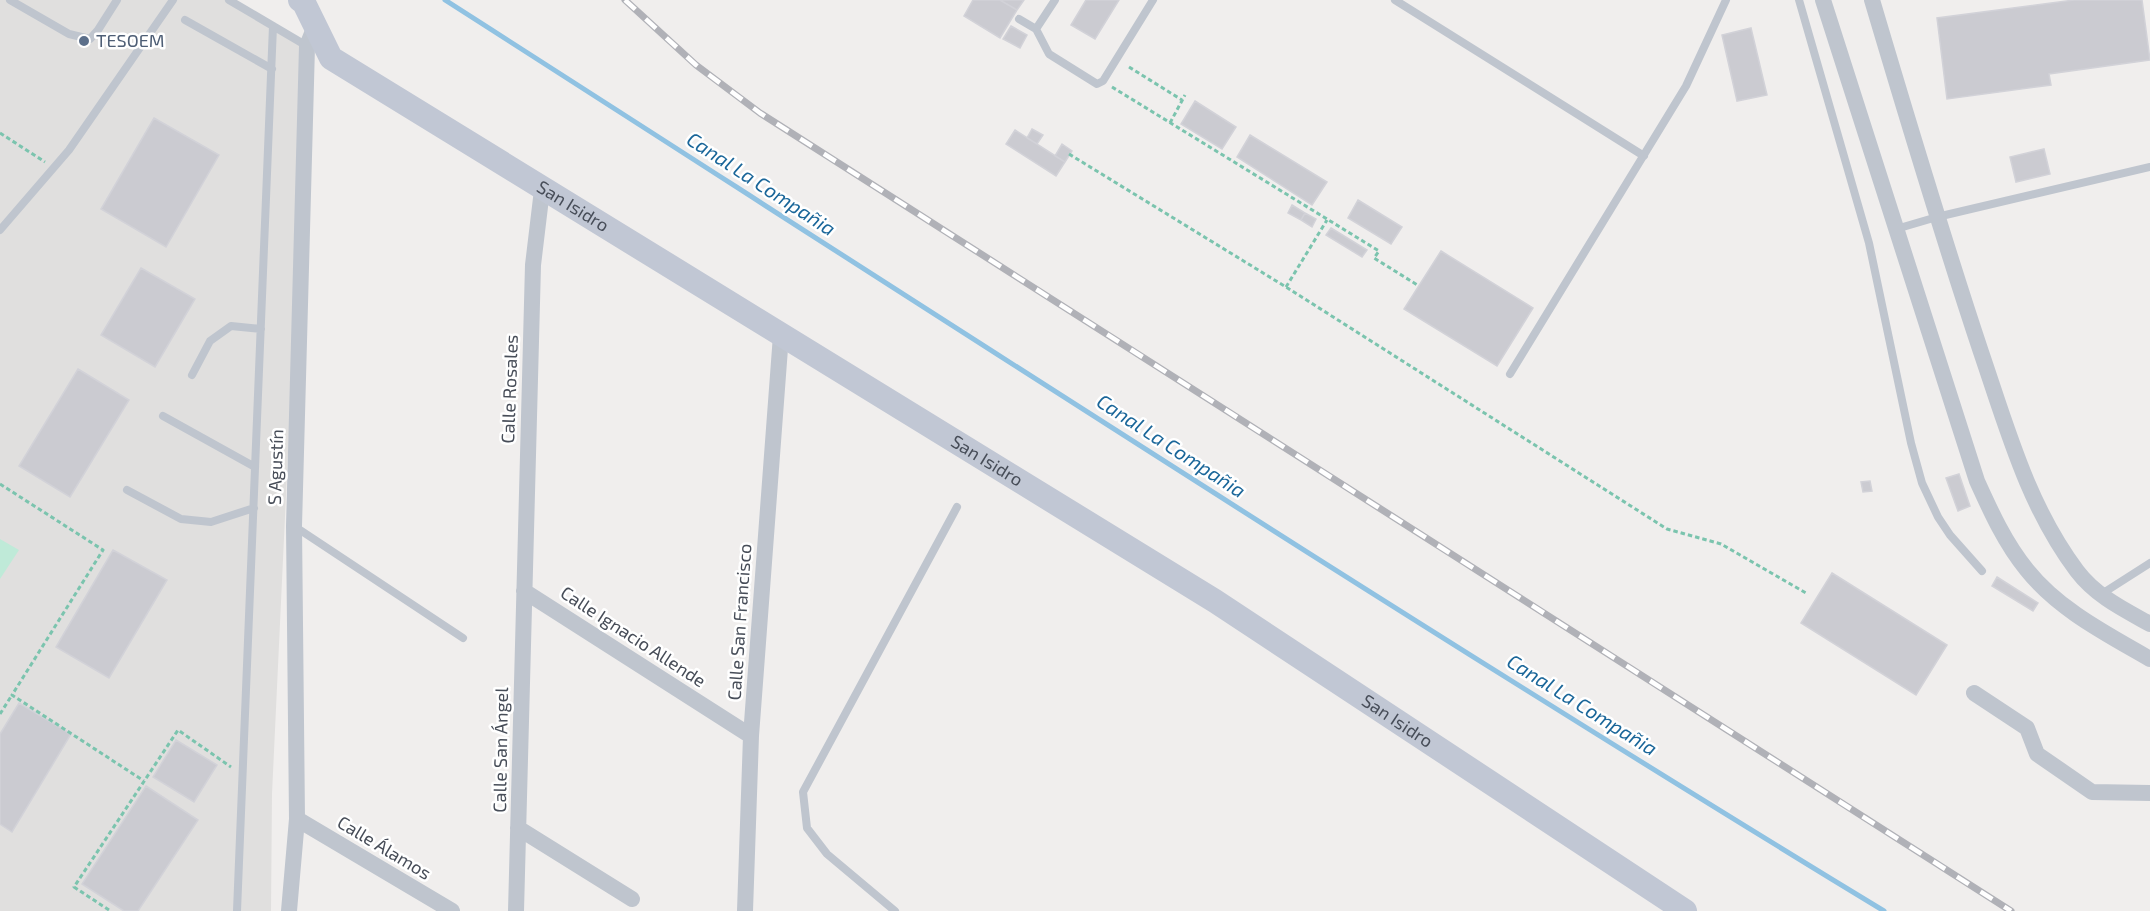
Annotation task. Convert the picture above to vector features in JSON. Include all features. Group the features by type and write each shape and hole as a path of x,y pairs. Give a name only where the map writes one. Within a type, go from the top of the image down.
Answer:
{"main road":[{"name":"San Isidro","path":"302,1 311,36 331,58 542,190 1215,601 1685,911"}],"street":[{"path":"1823,0 1977,481 1998,527 2027,570 2052,596 2080,618 2150,659"},
{"path":"1872,0 1937,217 2018,462 2036,505 2078,573 2099,595 2150,624"},
{"name":"S Agustín","path":"290,911 297,819 294,526 311,36"},
{"name":"Calle Rosales","path":"524,591 533,265 542,190"},
{"name":"Calle San Francisco","path":"745,911 751,736 781,335"},
{"name":"Calle Ignacio Allende","path":"524,591 751,736"},
{"name":"Calle San Ángel","path":"516,911 524,591"},
{"path":"1974,693 2027,728 2037,754 2092,792 2150,793"},
{"name":"Calle Álamos","path":"297,819 452,911"},
{"path":"518,828 632,899"}],"lane":[{"path":"10,0 69,34 90,39 117,0"},
{"path":"0,230 69,150 173,0"},
{"path":"229,0 273,26 311,36"},
{"path":"1036,29 1054,0"},
{"path":"1019,19 1036,29 1048,54 1097,84 1103,81 1153,0"},
{"path":"1395,0 1644,156"},
{"path":"1510,374 1686,86 1726,0"},
{"path":"1799,0 1869,243 1911,443 1922,483 1938,517 1950,535 1982,571"},
{"path":"185,20 272,69"},
{"path":"237,911 273,26"},
{"path":"1896,229 1937,217 2150,167"},
{"path":"192,375 210,341 231,326 261,328"},
{"path":"163,416 255,467"},
{"path":"127,490 182,519 211,522 254,508"},
{"path":"895,911 827,854 820,845 807,828 803,792 957,507"},
{"path":"294,526 463,638"},
{"path":"2099,595 2150,563"}],"path":[{"path":"1129,67 1182,100"},
{"path":"1103,81 1378,251 1374,258 1419,286"},
{"path":"1170,123 1185,95"},
{"path":"0,133 54,167"},
{"path":"1069,154 1286,287 1667,529 1721,544 1806,593"},
{"path":"1286,287 1327,220"},
{"path":"0,484 103,550 0,714"},
{"path":"12,695 144,781"},
{"path":"110,910 74,888 178,730 243,775"}],"shaded area":[{"path":"0,0 233,0 307,47 272,794 271,911 0,911"}],"green space":[{"path":"0,539 19,550 0,579"}],"building":[{"path":"973,0 1000,0 1017,10 1000,38 964,16"},
{"path":"1000,0 1024,0 1017,10"},
{"path":"1086,0 1119,0 1095,39 1071,25"},
{"path":"2074,0 2142,0 2150,60 2049,74 2051,85 1947,99 1937,18"},
{"path":"1011,26 1027,35 1020,48 1003,39"},
{"path":"1751,28 1767,95 1737,101 1722,35"},
{"path":"1195,101 1236,127 1222,149 1181,124"},
{"path":"154,118 219,155 166,247 101,209"},
{"path":"1032,129 1043,135 1037,144 1027,138"},
{"path":"1015,130 1065,162 1056,176 1006,144"},
{"path":"1250,135 1327,182 1312,205 1237,157"},
{"path":"1062,144 1072,151 1065,162 1055,156"},
{"path":"2044,149 2050,174 2016,182 2010,157"},
{"path":"1358,200 1402,227 1391,244 1348,218"},
{"path":"1292,205 1305,213 1301,220 1288,213"},
{"path":"1305,213 1316,219 1312,227 1301,220"},
{"path":"1331,228 1367,250 1362,257 1326,235"},
{"path":"1441,251 1533,308 1497,366 1404,309"},
{"path":"141,268 195,299 155,367 101,335"},
{"path":"78,369 129,400 70,497 19,466"},
{"path":"1959,474 1970,506 1958,511 1946,478"},
{"path":"1870,481 1872,491 1863,492 1861,482"},
{"path":"113,550 167,580 109,678 56,647"},
{"path":"1832,573 1947,645 1916,695 1801,623"},
{"path":"1997,577 2038,603 2033,611 1992,586"},
{"path":"19,703 71,734 12,832 0,824 0,734"},
{"path":"176,740 217,765 194,802 153,777"},
{"path":"146,786 198,820 138,911 124,911 82,884"}],"waterway":[{"name":"Canal La Compañia","path":"445,0 1342,574 1884,911"}],"railway":[{"path":"625,0 696,65 760,113 2011,911"}],"place":[{"name":"TESOEM","path":"84,41"}]}
